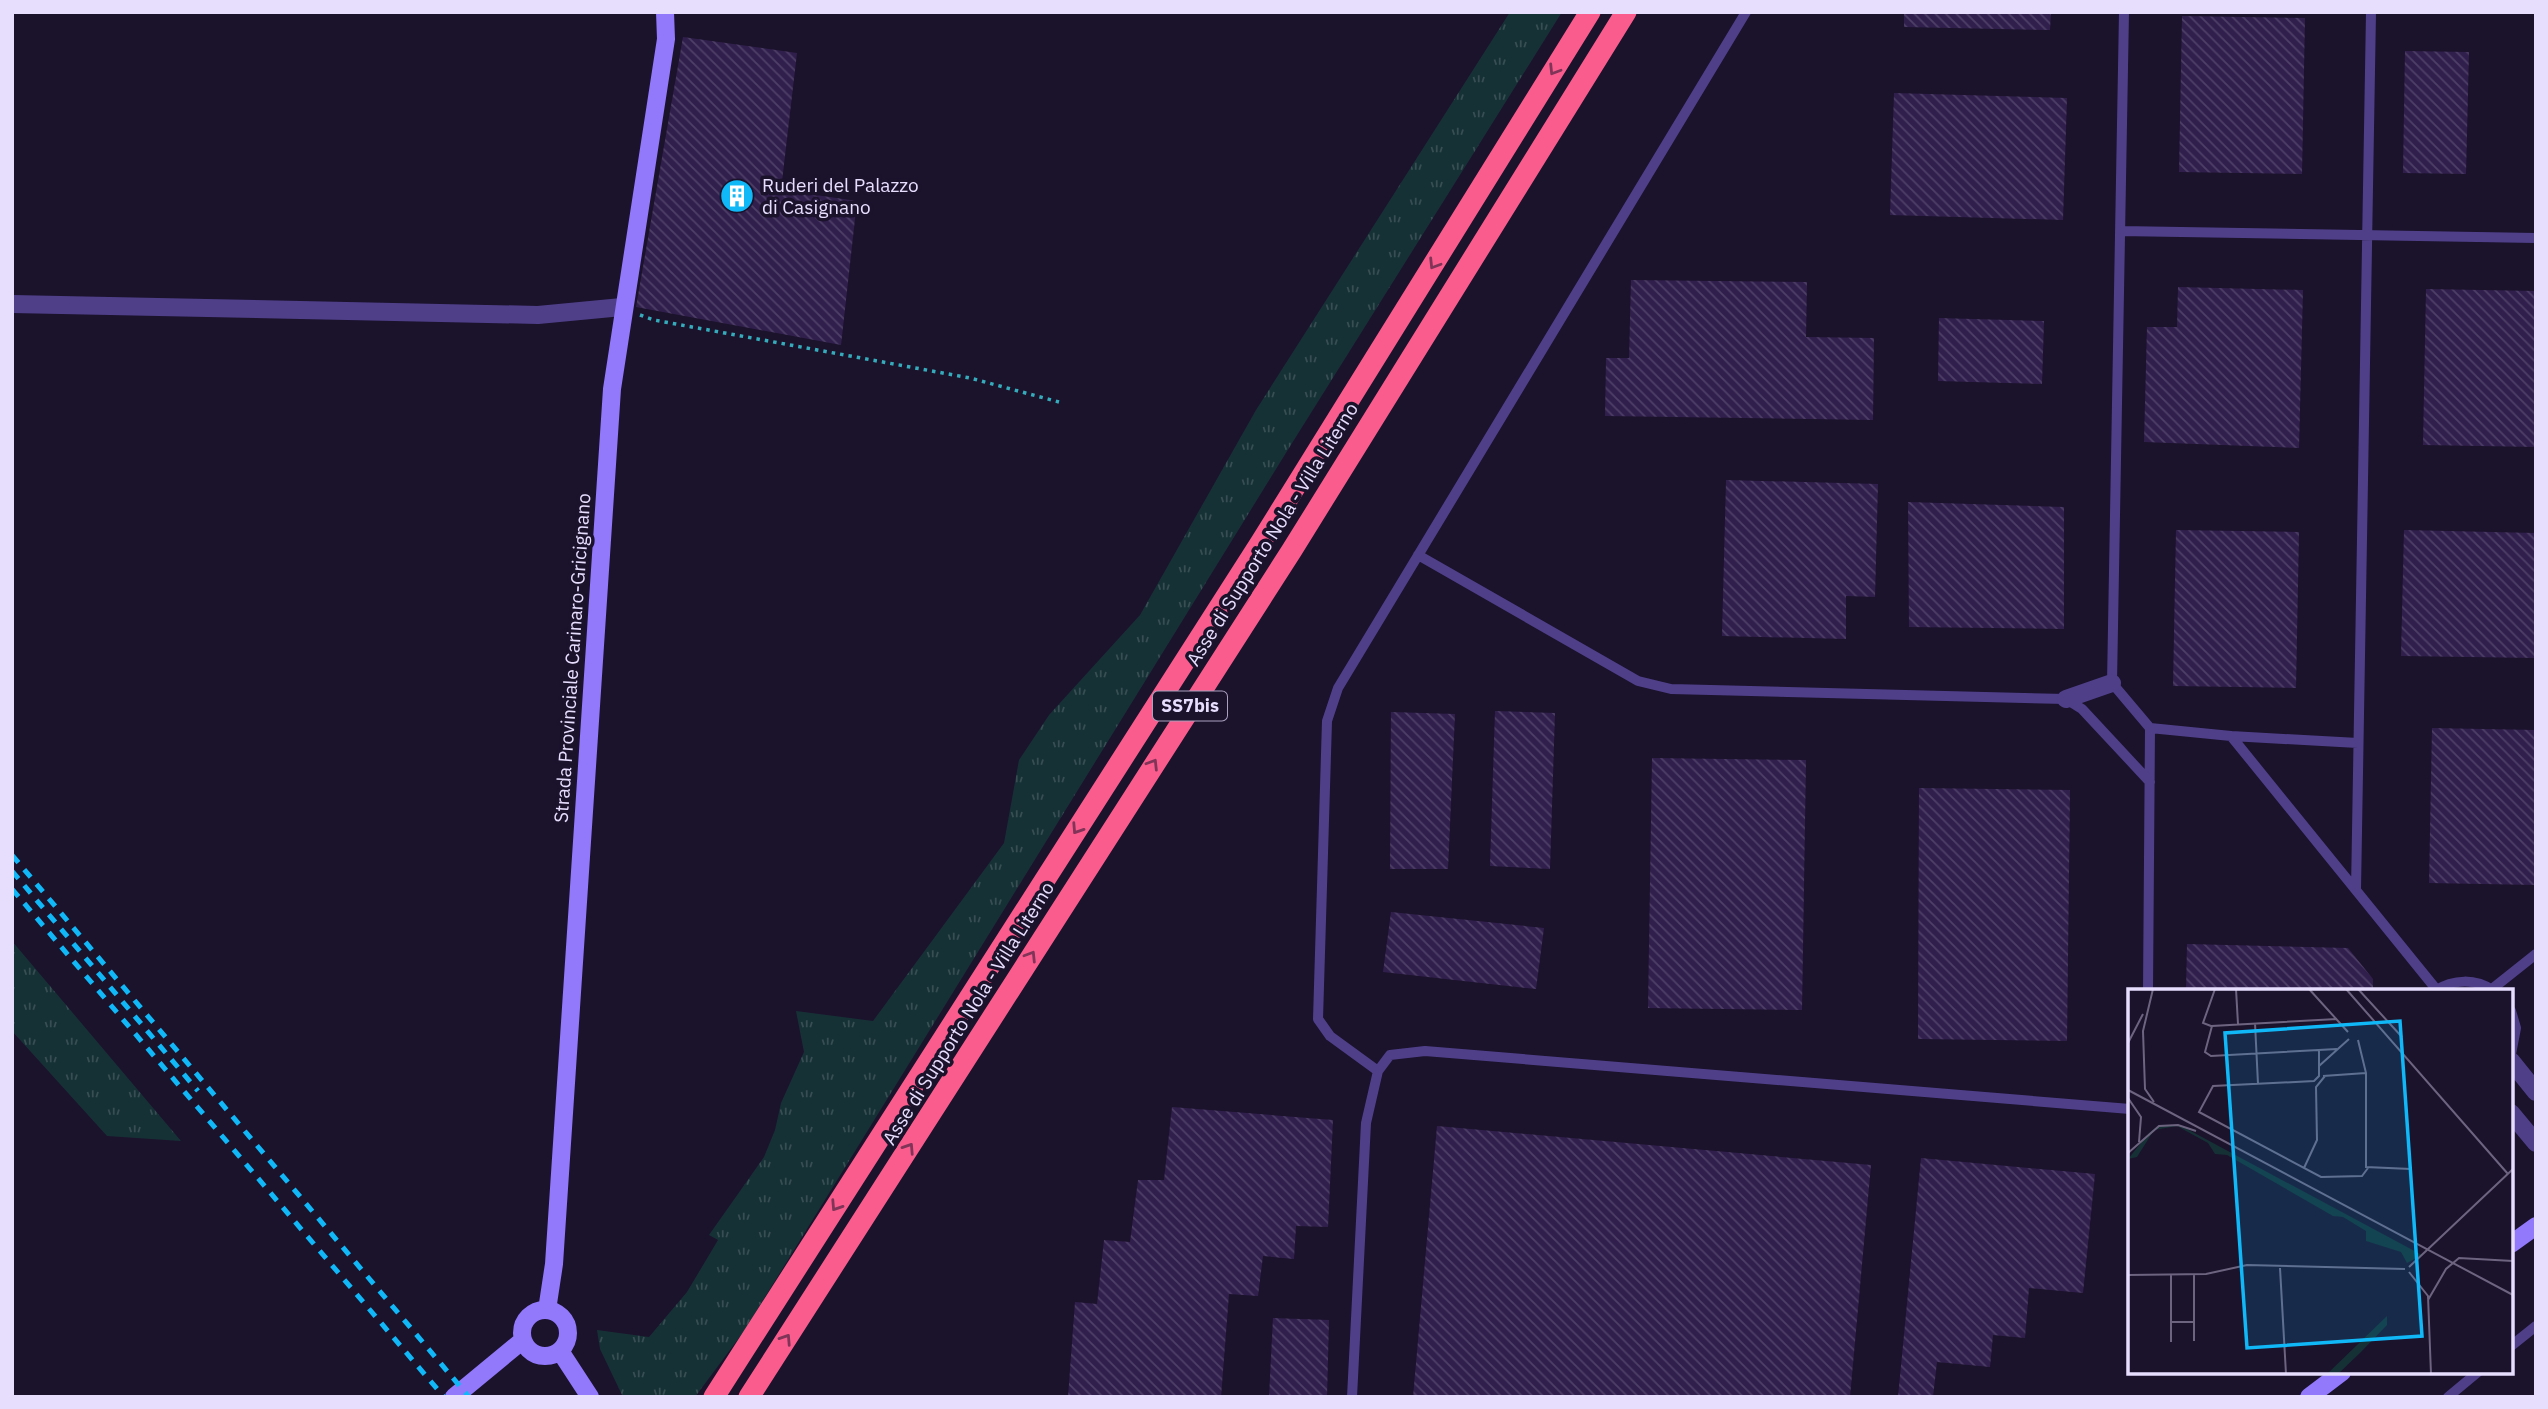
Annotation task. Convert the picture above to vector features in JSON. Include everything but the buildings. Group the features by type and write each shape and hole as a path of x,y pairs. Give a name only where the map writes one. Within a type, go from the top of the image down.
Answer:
{"highway":[{"name":"Asse di Supporto Nola - Villa Literno","path":"714,1397 1254,553 1590,12"},
{"name":"Asse di Supporto Nola - Villa Literno","path":"749,1397 1292,550 1626,12"}],"street":[{"name":"Strada Provinciale Carinaro-Gricignano","path":"547,1310 554,1264 612,389 622,307 666,39 665,12"},
{"path":"12,304 538,315 622,307"},
{"path":"2066,699 2112,683"},
{"path":"2513,1063 2536,1092"},
{"path":"2513,1115 2536,1143"},
{"path":"2513,1243 2536,1226"},
{"path":"547,1310 554,1312 565,1322 568,1337 560,1350 546,1356 538,1356 531,1352 522,1333 532,1313 547,1310"},
{"path":"454,1397 523,1340"},
{"path":"560,1350 590,1397"},
{"path":"2309,1397 2339,1374"}],"lane":[{"path":"1378,1070 1330,1036 1318,1018 1327,721 1338,688 1746,12"},
{"path":"2124,12 2112,683 2150,728 2148,989"},
{"path":"2356,890 2371,12"},
{"path":"2120,231 2536,238"},
{"path":"1418,555 1638,681 1671,689 2066,699 2082,709 2150,782"},
{"path":"2150,728 2231,736 2358,743"},
{"path":"2231,736 2434,989"},
{"path":"2494,989 2536,954"},
{"path":"2438,989 2464,981 2490,989"},
{"path":"2513,1018 2516,1028 2513,1044"},
{"path":"1352,1397 1366,1123 1378,1070 1391,1055 1425,1051 2128,1109"},
{"path":"2513,1344 2536,1326"},
{"path":"2448,1397 2477,1374"}],"path":[{"path":"622,307 654,320 970,378 1059,402"}],"green space":[{"path":"1510,12 1562,12 1289,448 744,1331 695,1397 623,1397 600,1349 597,1330 649,1337 687,1292 718,1240 709,1235 764,1157 775,1130 781,1103 804,1052 796,1011 873,1021 1004,843 1019,760 1049,715 1140,615 1256,410"},
{"path":"12,941 181,1141 107,1136 12,1031"}],"railway":[{"path":"12,855 469,1397"},
{"path":"12,871 198,1091"},
{"path":"12,889 444,1397"}],"place":[{"name":"Ruderi del Palazzo di Casignano","path":"737,196"}]}
